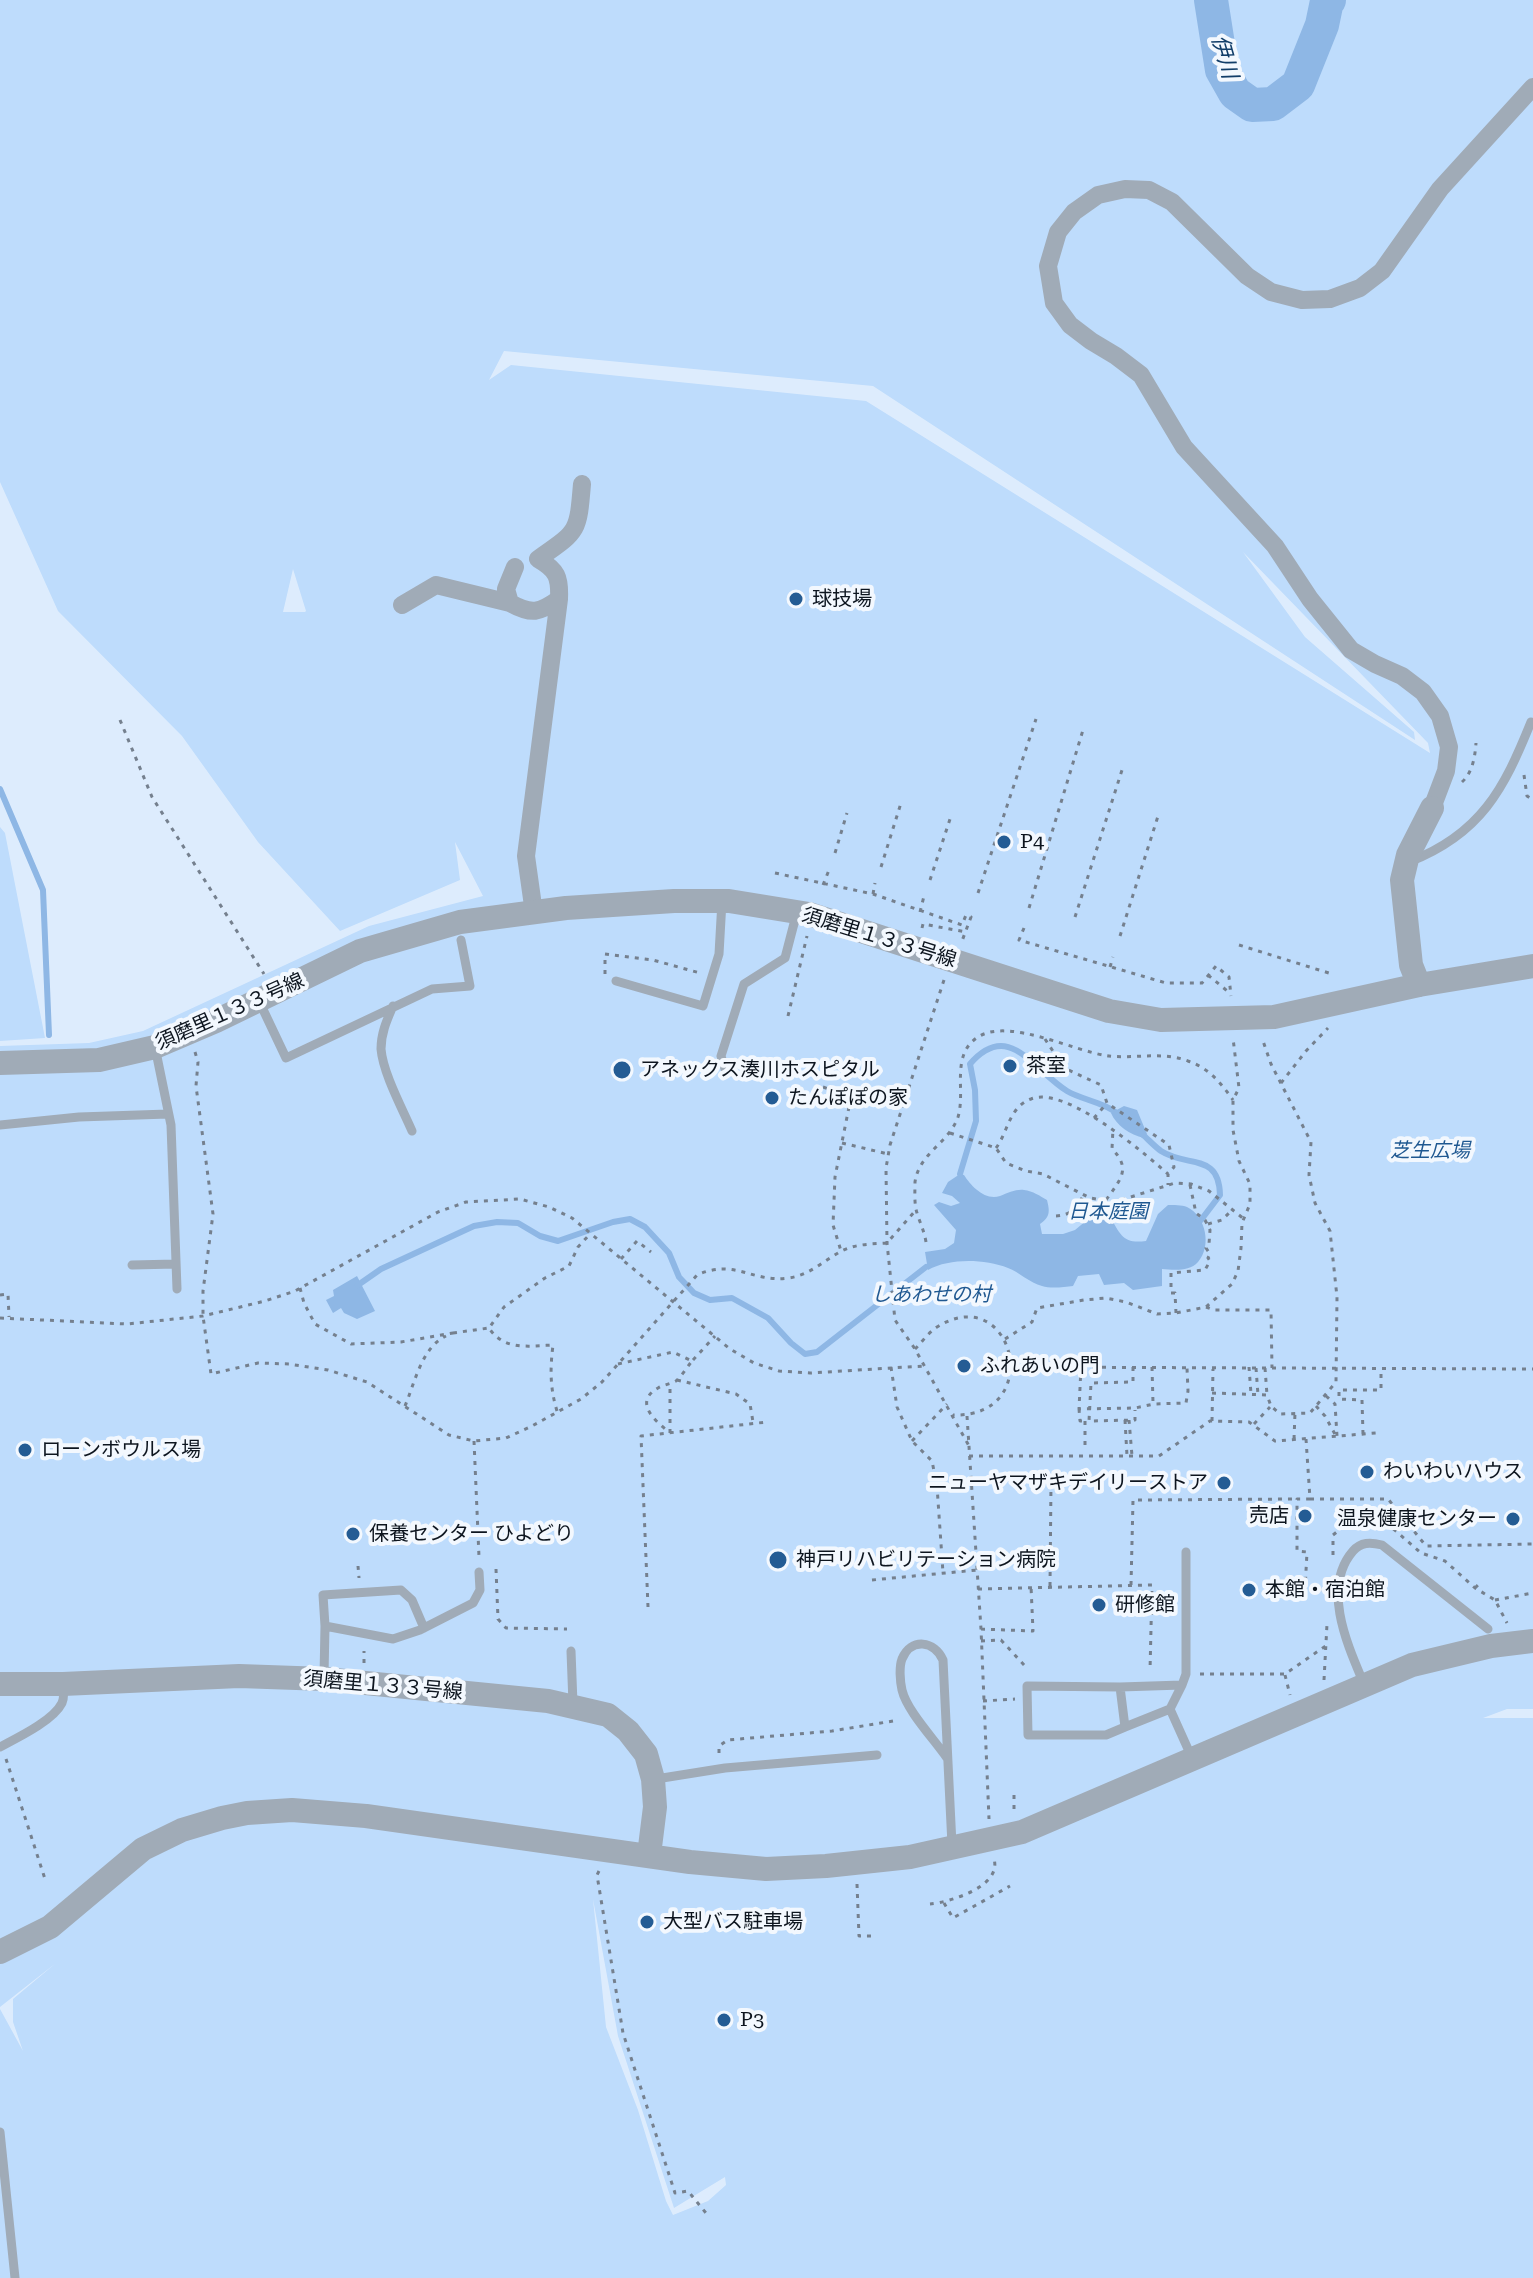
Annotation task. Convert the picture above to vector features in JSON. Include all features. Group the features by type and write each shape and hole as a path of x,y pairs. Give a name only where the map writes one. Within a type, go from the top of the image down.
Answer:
{"street":[{"path":"1419,985 1411,965 1402,880 1406,863 1446,771 1449,747 1440,716 1423,692 1402,676 1351,650 1310,599 1275,546 1184,447 1141,375 1070,325 1054,303 1048,266 1058,232 1074,212 1098,195 1125,189 1149,190 1172,202 1247,276 1271,292 1302,300 1330,299 1360,288 1382,271 1440,189 1533,87"},
{"path":"510,603 506,589 528,561 569,537 579,522 582,484"},
{"path":"528,561 551,566 560,581 526,856 534,913"},
{"path":"402,605 436,585 510,603 526,612 543,610 559,599"},
{"name":"須磨里１３３号線","path":"0,1063 99,1060 155,1047 263,990 360,951 459,933 534,913 674,901 722,901 809,914 1109,1011 1161,1020 1274,1017 1419,985 1533,966"},
{"path":"0,1952 50,1927 143,1849 182,1830 247,1813 292,1810 366,1816 690,1862 766,1869 910,1857 1022,1832 1364,1684 1426,1661 1491,1646 1533,1641"},
{"name":"須磨里１３３号線","path":"0,1684 239,1676 325,1679 548,1701 608,1715 628,1731 646,1754 653,1779 655,1807 649,1855"}],"lane":[{"path":"1406,863 1430,854 1474,824 1495,799 1508,776 1531,722"},
{"path":"616,981 703,1006 719,954 722,901"},
{"path":"736,1074 725,1069 721,1056 744,984 785,958 797,912"},
{"path":"263,990 286,1058 432,989 470,986 459,933"},
{"path":"393,1006 384,1027 381,1050 412,1131"},
{"path":"155,1047 171,1125 177,1289"},
{"path":"0,1125 79,1117 168,1114"},
{"path":"132,1265 176,1264"},
{"path":"1364,1684 1340,1622 1337,1604 1343,1563 1357,1547 1365,1543 1382,1545 1488,1629"},
{"path":"1182,1685 1027,1686 1028,1735 1106,1735 1170,1709 1182,1685 1186,1674 1186,1552"},
{"path":"325,1626 393,1639 424,1628 473,1603 480,1590 479,1572"},
{"path":"325,1679 323,1595 401,1590 412,1600 424,1628"},
{"path":"947,1758 907,1702 902,1690 900,1663 909,1648 914,1646 929,1645 939,1650 943,1660 952,1848"},
{"path":"571,1651 573,1706"},
{"path":"2,1749 35,1729 60,1707 64,1699 63,1684"},
{"path":"1120,1687 1125,1727"},
{"path":"1170,1709 1192,1758"},
{"path":"653,1779 725,1768 877,1755"},
{"path":"0,2132 15,2278"}],"path":[{"path":"978,893 1036,719"},
{"path":"120,720 152,797 263,990"},
{"path":"1029,908 1083,730"},
{"path":"1075,917 1123,767"},
{"path":"881,867 901,803"},
{"path":"835,853 847,813"},
{"path":"1120,936 1159,813"},
{"path":"930,880 951,816"},
{"path":"823,885 829,870"},
{"path":"775,873 873,894 962,925 966,915 972,914 962,941"},
{"path":"873,894 875,883"},
{"path":"920,912 924,896"},
{"path":"927,914 921,927 933,933"},
{"path":"923,924 966,932"},
{"path":"1024,928 1019,940 1166,983 1202,983 1208,975 1216,966 1229,977 1231,994 1208,975"},
{"path":"788,1016 807,936"},
{"path":"1065,953 1067,943"},
{"path":"1239,945 1332,974"},
{"path":"605,976 605,954 653,960 702,974"},
{"path":"1110,967 1113,957"},
{"path":"944,978 888,1154 887,1243 895,1320 915,1349 969,1446"},
{"path":"1281,1083 1331,1025"},
{"path":"926,1242 916,1210 915,1183 919,1166 950,1133 958,1116 961,1063 968,1047 978,1037 1017,1031 1090,1053 1113,1056 1168,1055 1208,1070 1233,1100"},
{"path":"1262,1037 1271,1064 1311,1142 1309,1175 1315,1203 1330,1231 1337,1297 1336,1382 1310,1413 1280,1414 1271,1406 1265,1368"},
{"path":"1005,1339 1032,1322 1037,1308 1106,1298 1157,1314 1176,1313 1206,1307 1232,1284 1238,1271 1244,1219 1250,1204 1250,1184 1235,1145 1233,1100 1239,1088 1233,1038"},
{"path":"1045,1039 1064,1068 1101,1085 1107,1103 1169,1145 1174,1167 1168,1174 1168,1185"},
{"path":"193,1049 198,1062 196,1086 213,1214 204,1270 203,1316 211,1374 258,1363 328,1370 367,1382 449,1435 474,1441 506,1438 581,1399 602,1382 697,1275 710,1269 731,1268 771,1279 803,1275 841,1251 859,1245 887,1243 916,1210"},
{"path":"823,1087 851,1097 835,1177 833,1225 841,1251"},
{"path":"996,1148 1003,1139 1007,1124 1022,1105 1032,1098 1044,1097 1065,1102 1113,1128 1168,1174"},
{"path":"1094,1118 1107,1103"},
{"path":"1106,1201 1122,1177 1123,1167 1112,1149 1113,1128"},
{"path":"950,1133 996,1148 1006,1163 1043,1174 1090,1198 1115,1202 1175,1183 1189,1184 1209,1191 1244,1219"},
{"path":"842,1143 888,1154"},
{"path":"1176,1313 1175,1293 1171,1293 1171,1273 1205,1270 1210,1261 1206,1248 1210,1236 1207,1223 1196,1213 1189,1184"},
{"path":"1056,1216 1070,1214 1084,1194"},
{"path":"0,1318 127,1324 203,1316 265,1301 300,1288 438,1212 466,1202 520,1199 549,1207 572,1218 730,1349 754,1363 779,1371 810,1373 924,1366"},
{"path":"1207,1223 1222,1220 1232,1209"},
{"path":"300,1288 315,1324 351,1344 401,1342 489,1328 504,1307 545,1278 569,1266 578,1247 591,1234"},
{"path":"621,1259 637,1241 651,1252"},
{"path":"0,1295 8,1294 9,1317"},
{"path":"1206,1307 1214,1310 1271,1310 1272,1368"},
{"path":"915,1349 934,1329 951,1320 970,1318 993,1326 1005,1339 1012,1367 1010,1380 994,1403 981,1411 967,1416 953,1415"},
{"path":"489,1328 496,1339 518,1346 553,1345 551,1392 557,1411"},
{"path":"405,1406 423,1358 437,1340 453,1333"},
{"path":"670,1433 652,1419 647,1409 648,1397 655,1389 677,1380 715,1336"},
{"path":"618,1364 673,1352 692,1361"},
{"path":"891,1367 897,1407 912,1441 932,1461 937,1486 943,1573"},
{"path":"1012,1367 1533,1369"},
{"path":"1081,1367 1080,1421 1135,1420 1135,1408"},
{"path":"1085,1445 1091,1383 1133,1382 1133,1367"},
{"path":"1152,1367 1154,1404"},
{"path":"1079,1409 1186,1403 1187,1367"},
{"path":"1249,1367 1251,1394"},
{"path":"1212,1421 1213,1368"},
{"path":"1256,1368 1258,1395"},
{"path":"1363,1434 1362,1400 1339,1399 1339,1390 1381,1390 1381,1368"},
{"path":"677,1380 736,1394 750,1404 753,1423"},
{"path":"670,1383 670,1433"},
{"path":"1212,1393 1267,1395"},
{"path":"1325,1395 1335,1404 1337,1436"},
{"path":"912,1441 947,1404"},
{"path":"1254,1424 1271,1406"},
{"path":"1316,1406 1337,1436"},
{"path":"1294,1439 1295,1413"},
{"path":"967,1416 981,1629 989,1825"},
{"path":"1127,1420 1130,1456"},
{"path":"969,1456 1159,1456 1212,1421 1249,1422 1275,1441 1376,1433"},
{"path":"648,1607 641,1436 767,1422"},
{"path":"1306,1439 1310,1499"},
{"path":"474,1441 479,1572"},
{"path":"1050,1586 1051,1483"},
{"path":"1367,1492 1368,1499"},
{"path":"1297,1499 1297,1551 1307,1552 1305,1590 1326,1590"},
{"path":"1131,1585 1133,1500 1388,1499 1426,1546 1533,1544"},
{"path":"358,1566 359,1578"},
{"path":"496,1569 498,1619 506,1628 567,1629"},
{"path":"872,1580 977,1570"},
{"path":"1475,1588 1482,1581"},
{"path":"978,1589 1152,1583 1150,1673"},
{"path":"981,1629 1033,1631 1031,1586"},
{"path":"1495,1600 1533,1593"},
{"path":"981,1641 1001,1640 1025,1666"},
{"path":"1196,1674 1285,1674 1327,1645 1323,1684"},
{"path":"364,1651 364,1666"},
{"path":"1285,1674 1290,1698"},
{"path":"983,1701 1015,1699"},
{"path":"719,1757 719,1746 728,1740 832,1731 893,1721"},
{"path":"2,1749 46,1882"},
{"path":"1014,1795 1014,1818"},
{"path":"930,1904 944,1903 972,1893 994,1874 996,1866"},
{"path":"600,1868 597,1875 623,2033 675,2193 688,2191 706,2213"},
{"path":"857,1880 859,1936 875,1936"},
{"path":"944,1903 953,1918 1010,1886"}],"green space":[{"name":"しあわせの村","path":"0,0 1533,0 1533,1709 1507,1709 1483,1718 1533,1718 1533,2278 0,2278 0,2009 23,2051 13,2022 13,1999 56,1963 0,2007 0,1046 89,1043 143,1031 369,926 483,896 455,842 460,880 340,931 258,842 182,736 58,611 0,482","holes":["504,351 873,386 1415,740 1414,732 1305,637 1243,552 1428,743 1430,753 866,401 511,365 489,380","293,569 306,611 283,612","593,1899 618,2036 674,2208 725,2177 726,2185 708,2201 673,2215 606,2027"]},
{"path":"0,827 5,833 45,1038 0,1041"}],"shaded area":[{"path":"1124,1106 1137,1110 1147,1134 1144,1138 1116,1122 1111,1113"},
{"path":"960,1174 979,1192 989,1196 1024,1190 1047,1200 1048,1214 1040,1224 1042,1234 1063,1234 1075,1230 1087,1220 1110,1217 1127,1239 1146,1241 1158,1214 1168,1205 1185,1206 1194,1211 1203,1224 1205,1248 1198,1262 1190,1267 1162,1269 1162,1286 1133,1290 1124,1283 1104,1285 1099,1274 1078,1276 1073,1286 1046,1287 1008,1268 978,1262 946,1263 928,1270 925,1252 945,1249 954,1243 956,1230 934,1205 939,1202 951,1206 960,1203 942,1193 948,1182"},
{"path":"357,1276 375,1311 357,1319 344,1313 341,1308 333,1313 326,1300 334,1296 333,1290"}],"waterway":[{"name":"伊川","path":"1211,0 1222,70 1235,93 1252,105 1273,104 1298,85 1329,0"},
{"path":"0,789 43,890 49,1035"},
{"path":"960,1174 976,1121 970,1064 984,1051 997,1046 1009,1047 1020,1053 1067,1091 1118,1114"},
{"path":"1142,1134 1161,1151 1200,1163 1214,1172 1220,1195 1201,1220"},
{"path":"358,1285 381,1269 474,1226 497,1222 518,1223 540,1236 558,1241 630,1219 645,1227 669,1253 679,1277 694,1293 710,1300 732,1298 768,1318 805,1354 817,1352 926,1267"}],"place":[{"name":"球技場","path":"796,599"},
{"name":"P4","path":"1004,842"},
{"name":"茶室","path":"1010,1066"},
{"name":"アネックス湊川ホスピタル","path":"622,1070"},
{"name":"たんぽぽの家","path":"772,1098"},
{"name":"ふれあいの門","path":"964,1366"},
{"name":"ローンボウルス場","path":"25,1450"},
{"name":"わいわいハウス","path":"1367,1472"},
{"name":"ニューヤマザキデイリーストア","path":"1224,1483"},
{"name":"売店","path":"1305,1516"},
{"name":"温泉健康センター","path":"1513,1519"},
{"name":"保養センター ひよどり","path":"353,1534"},
{"name":"神戸リハビリテーション病院","path":"778,1560"},
{"name":"本館・宿泊館","path":"1249,1590"},
{"name":"研修館","path":"1099,1605"},
{"name":"大型バス駐車場","path":"647,1922"},
{"name":"P3","path":"724,2020"}],"park label":[{"name":"芝生広場","path":"1430,1151"},
{"name":"日本庭園","path":"1108,1212"}]}
